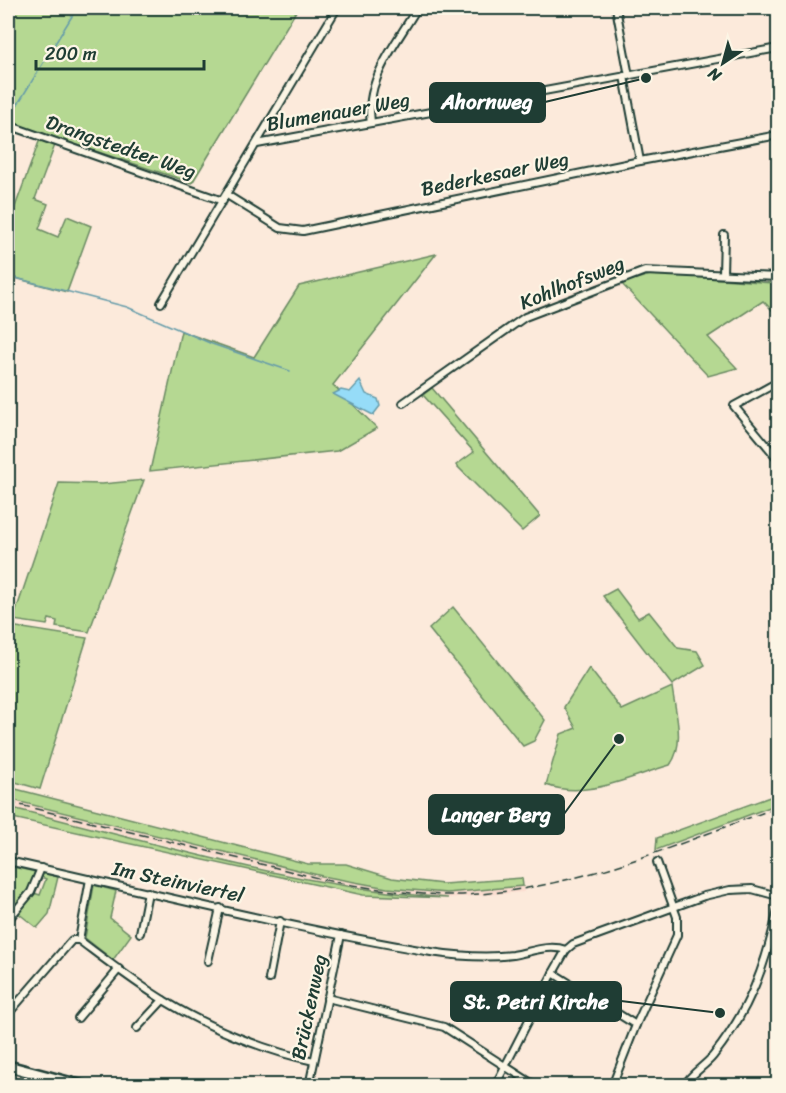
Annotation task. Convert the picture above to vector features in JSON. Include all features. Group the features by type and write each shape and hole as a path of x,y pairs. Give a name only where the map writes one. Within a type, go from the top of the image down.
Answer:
{"main road":[{"path":"8,1066 83,1086"}],"street":[{"path":"161,303 337,8"},
{"path":"371,123 369,108 375,81 417,8"},
{"path":"616,8 640,161"},
{"name":"Blumenauer Weg","path":"257,144 778,48"},
{"name":"Drangstedter Weg","path":"8,125 225,198"},
{"name":"Bederkesaer Weg","path":"225,198 280,228 303,231 640,161 778,135"},
{"path":"723,274 724,235"},
{"name":"Kohlhofsweg","path":"403,403 508,328 540,310 645,272 778,277"},
{"path":"778,382 734,406 778,459"},
{"name":"Im Steinviertel","path":"8,861 341,935 434,952 477,956 512,955 555,946 566,950"},
{"path":"612,1086 636,1025 677,935 677,917 672,909 657,862"},
{"path":"8,920 31,892 40,868"},
{"path":"79,940 90,879"},
{"path":"495,1086 553,973 566,950 573,944 730,890 752,889 778,896"},
{"path":"140,933 148,892"},
{"path":"208,962 220,908"},
{"path":"684,1086 711,1058 754,992 772,937 778,909"},
{"path":"269,979 280,921"},
{"name":"Brückenweg","path":"309,1086 341,935"},
{"path":"8,1014 72,940 79,940 163,1000 190,1016 290,1056 314,1061"},
{"path":"78,1018 120,969"},
{"path":"553,973 636,1025"},
{"path":"327,998 444,1027 505,1063 536,1086"},
{"path":"137,1028 163,1000"},
{"path":"41,1086 48,1076"}],"shaded area":[{"path":"8,799 322,876 387,888 447,893 523,886 524,892 448,898 388,894 321,882 8,807"}],"green space":[{"path":"8,8 298,8 192,183 8,122"},
{"path":"40,139 55,145 35,199 48,204 39,229 58,237 67,216 91,226 67,292 15,278 8,304 8,226"},
{"path":"436,254 333,385 377,428 337,451 150,471 181,331 254,357 299,286"},
{"path":"654,274 773,283 778,288 778,316 763,301 708,337 737,368 708,376 621,283"},
{"path":"432,388 540,516 522,531 456,465 474,452 423,395"},
{"path":"144,480 89,632 56,627 57,621 49,619 47,625 13,620 59,483 102,484"},
{"path":"616,589 638,618 649,612 678,648 697,651 705,665 672,685 603,596"},
{"path":"453,607 545,720 534,741 523,746 429,629"},
{"path":"10,626 87,638 40,789 8,780 8,635"},
{"path":"589,668 622,710 672,687 678,737 675,757 670,765 593,788 577,790 546,785 561,734 576,728 564,707"},
{"path":"8,787 308,864 346,864 392,878 443,884 522,878 523,886 447,893 387,888 322,876 8,799"},
{"path":"778,794 778,804 656,850 657,838"},
{"path":"8,807 171,849 281,874 392,893 448,898 363,895 8,817"},
{"path":"8,866 36,872 29,891 11,912 8,910"},
{"path":"42,873 58,877 49,914 37,928 18,913 34,893 40,895 46,879 41,877"},
{"path":"94,885 116,891 110,918 131,935 113,960 85,938"}],"water":[{"path":"360,381 366,394 378,399 380,406 373,415 333,394 341,390 350,392"}],"waterway":[{"path":"8,120 77,8"},
{"path":"8,276 127,307 212,344 290,371"}],"railway":[{"path":"8,802 334,882 398,892 446,895 503,892 584,875 623,864 778,807"}],"place":[{"name":"Ahornweg","path":"646,78"},
{"name":"Langer Berg","path":"619,739"},
{"name":"St. Petri Kirche","path":"720,1013"}]}
